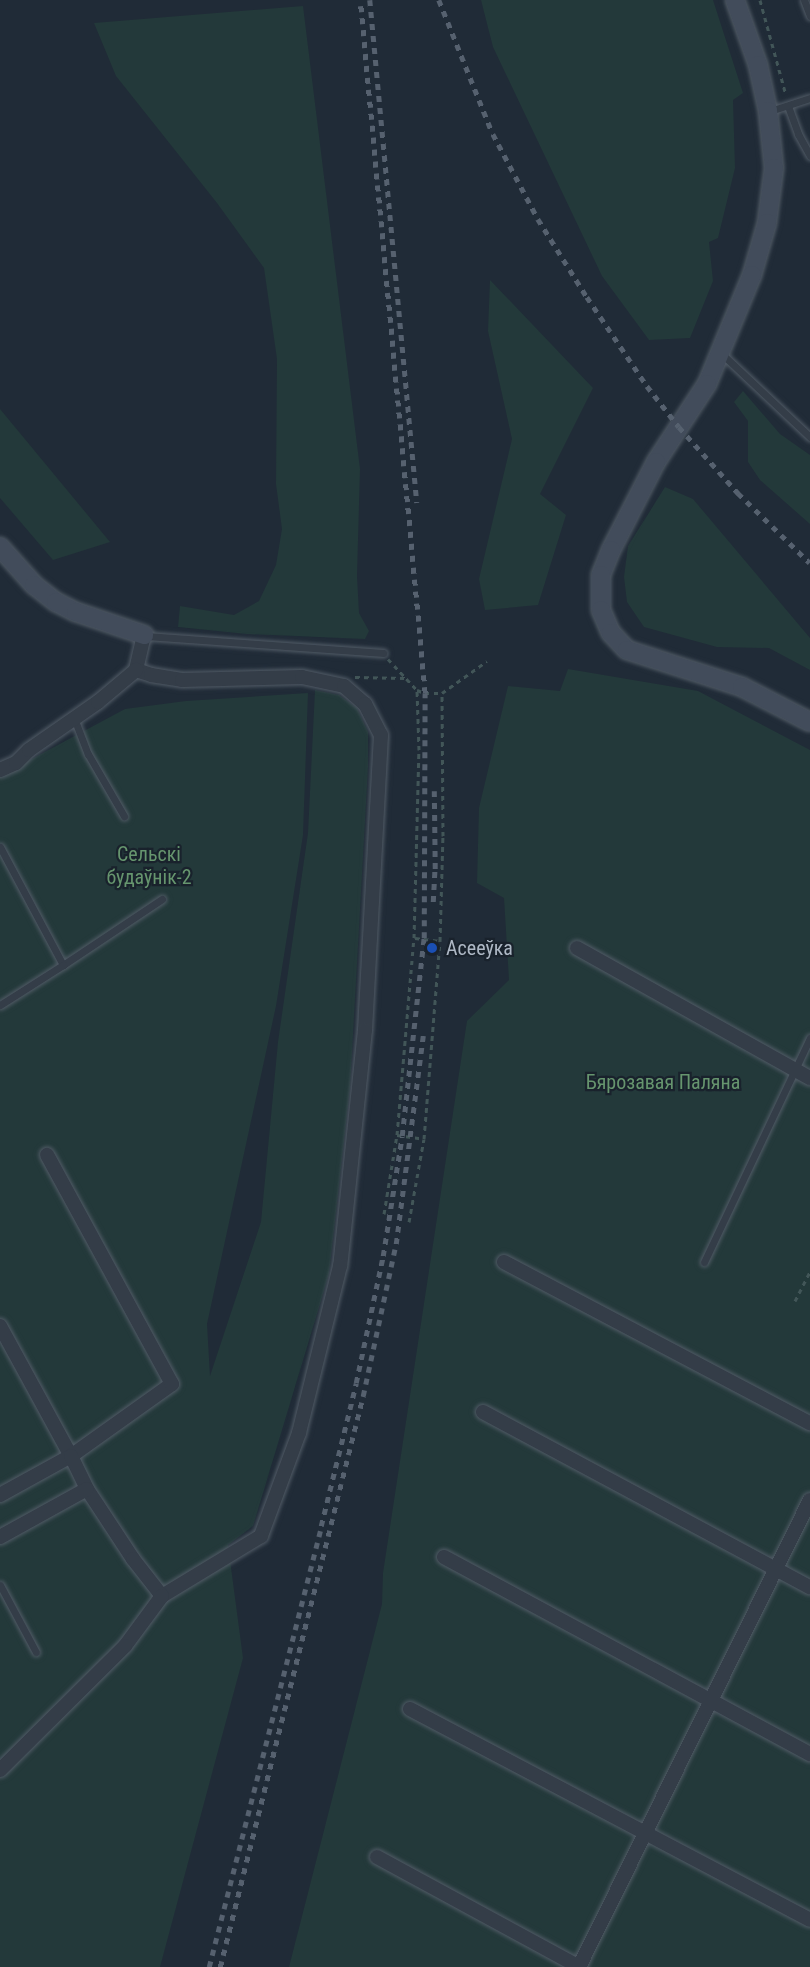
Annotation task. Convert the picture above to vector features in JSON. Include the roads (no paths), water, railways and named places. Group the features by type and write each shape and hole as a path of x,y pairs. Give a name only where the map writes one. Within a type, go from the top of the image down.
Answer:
{"street":[{"path":"735,0 758,65 768,111 774,168 767,222 752,275 707,384 656,462 611,550 601,575 601,610 611,633 627,650 742,687 810,722"},
{"path":"0,547 34,585 56,602 76,612 144,635 136,670 98,702 29,750 16,763 0,770"},
{"path":"0,1770 125,1646 162,1596 261,1536 299,1433 339,1266 365,1030 381,735 366,704 344,687 302,677 182,680 136,670"},
{"path":"577,948 810,1078"},
{"path":"0,1495 71,1456 172,1384 47,1155"},
{"path":"504,1262 810,1423"},
{"path":"0,1326 87,1489 133,1559 162,1596"},
{"path":"483,1412 810,1587"},
{"path":"0,1537 87,1489"},
{"path":"378,1857 579,1967 810,1500"},
{"path":"444,1557 810,1754"},
{"path":"410,1709 810,1920"}],"lane":[{"path":"804,0 810,16"},
{"path":"768,111 810,98"},
{"path":"788,106 798,134 810,156"},
{"path":"721,352 810,437"},
{"path":"144,635 383,653"},
{"path":"74,718 88,754 124,816"},
{"path":"0,847 63,965"},
{"path":"0,1005 162,899"},
{"path":"704,1262 810,1038"},
{"path":"0,1585 36,1652"}],"railway":[{"path":"209,1967 356,1383 383,1256 402,1136 424,938 425,693 360,0"},
{"path":"370,0 417,503"},
{"path":"439,0 493,134 538,219 587,297 647,386 679,427 738,493 810,563"},
{"path":"433,902 434,791"},
{"path":"220,1967 363,1396 396,1244 423,1036"}],"place":[{"name":"Асееўка","path":"432,948"}],"park label":[{"name":"Сельскі будаўнік-2","path":"149,866"},
{"name":"Бярозавая Паляна","path":"663,1082"}]}
